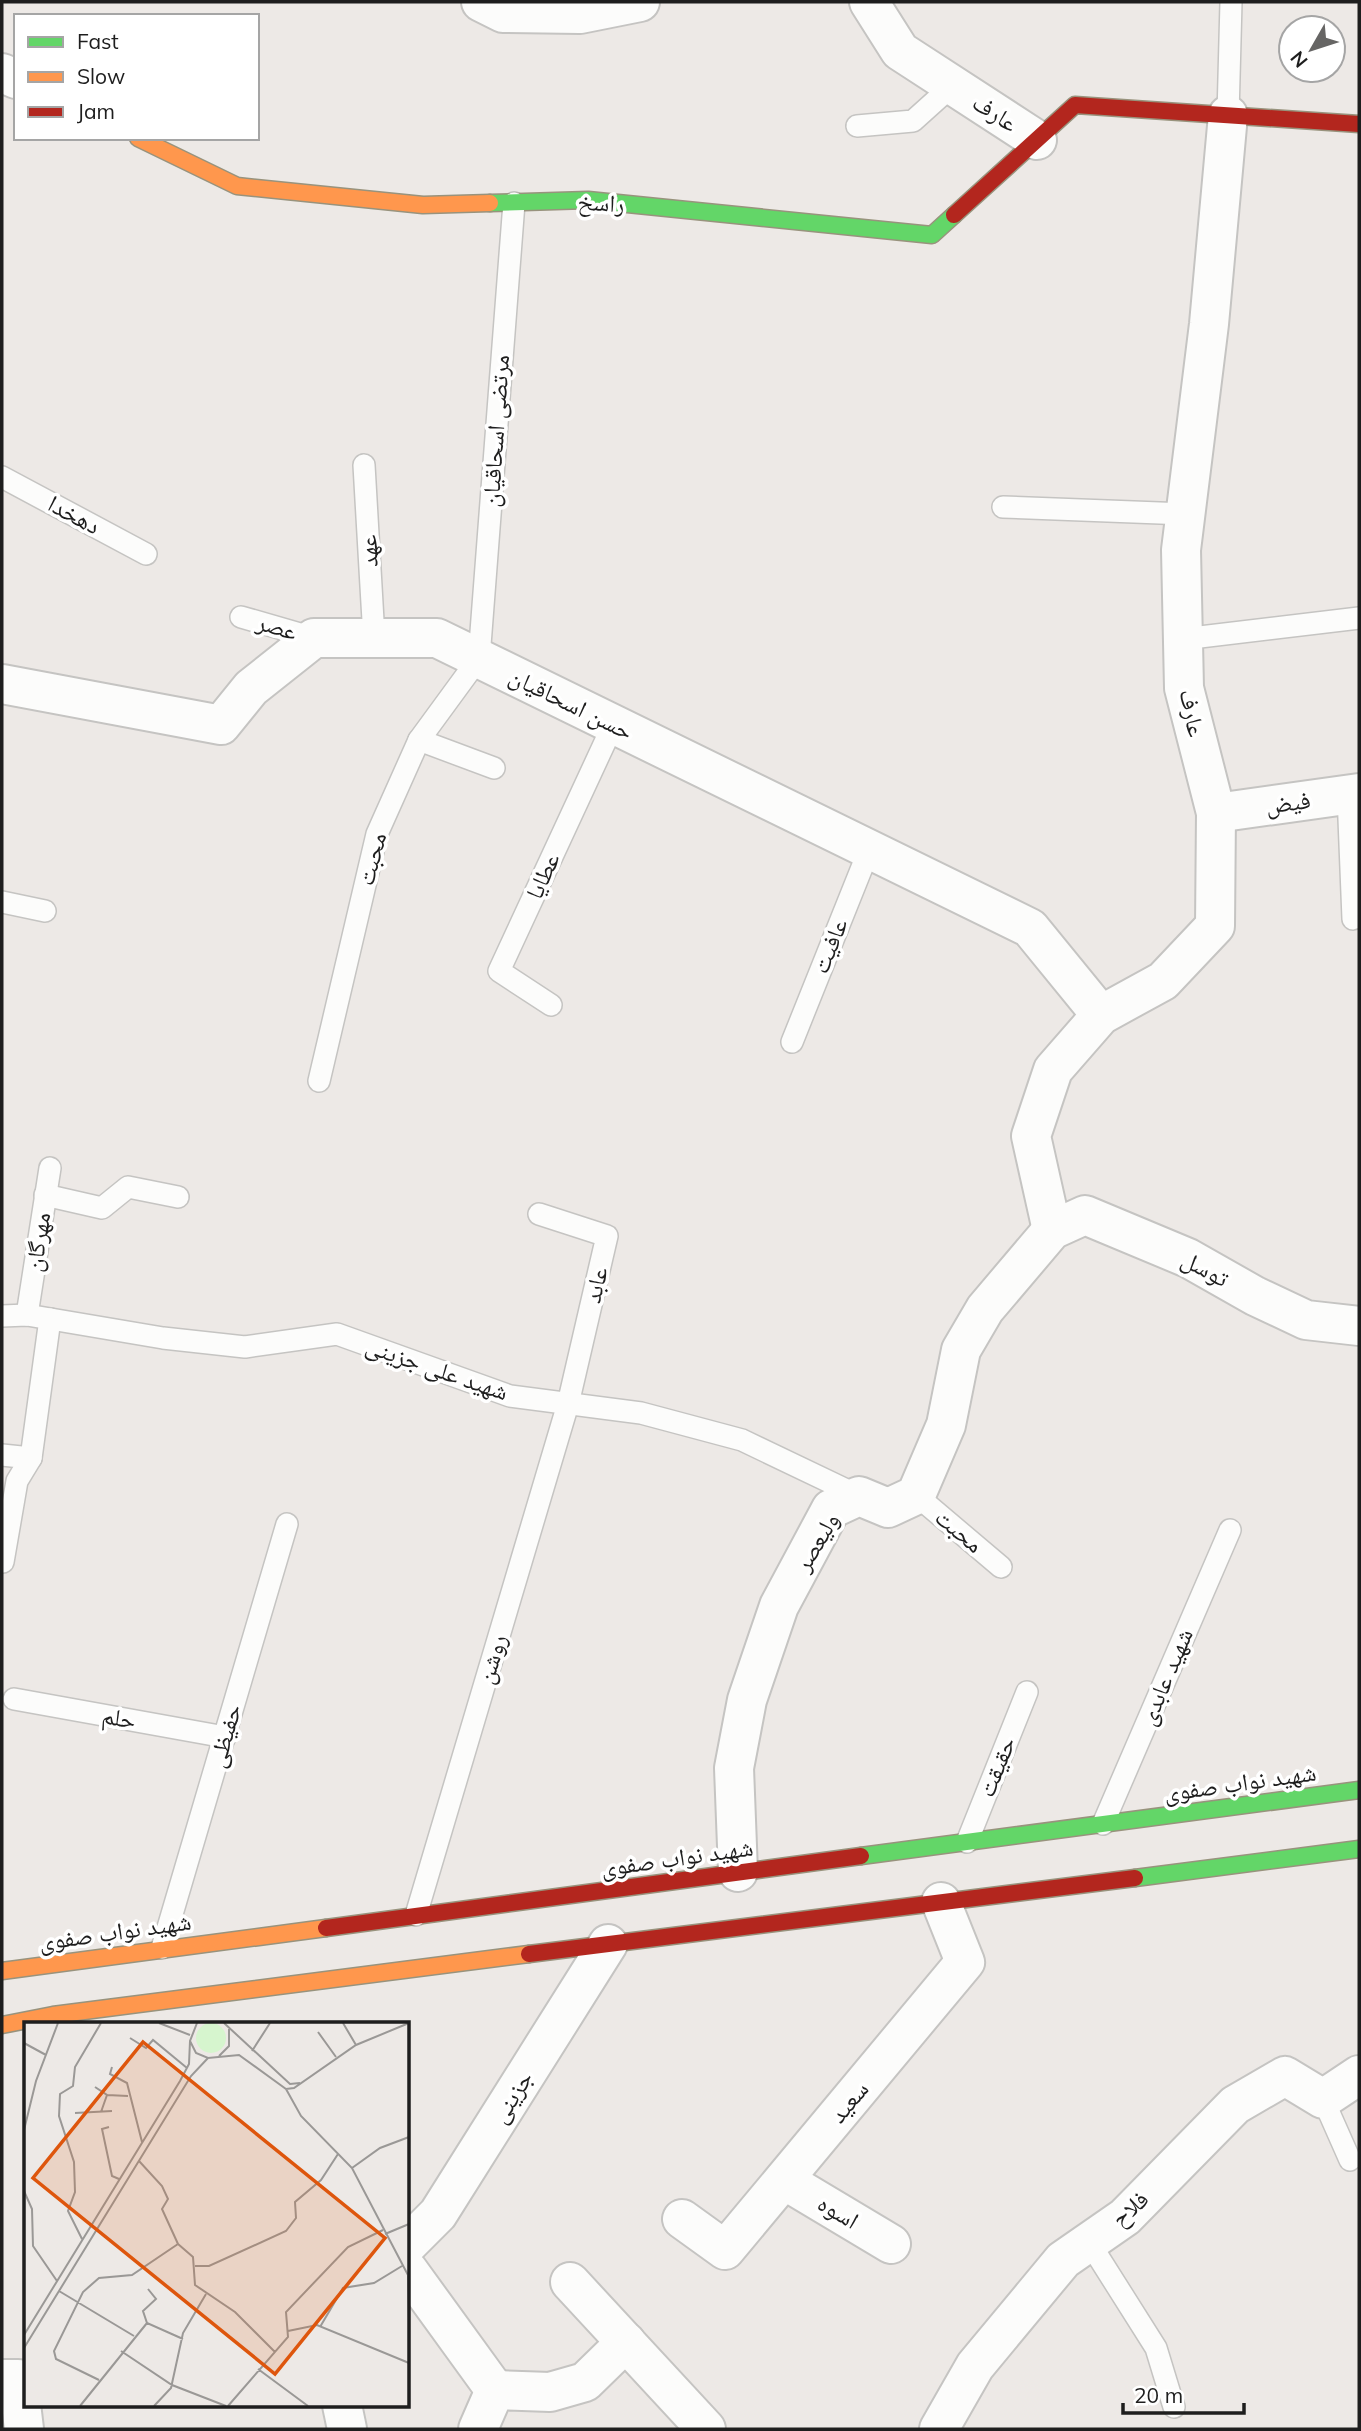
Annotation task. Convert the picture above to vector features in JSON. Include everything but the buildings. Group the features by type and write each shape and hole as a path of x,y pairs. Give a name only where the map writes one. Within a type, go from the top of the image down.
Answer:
{"main road":[{"name":"عارف","path":"1037,140 1075,105 1359,124"},
{"name":"راسخ","path":"142,140 237,186 423,205 588,200 932,235 1037,140"},
{"name":"شهید نواب صفوی","path":"2,1971 1359,1790"},
{"path":"2,2025 53,2015 1359,1849"}],"street":[{"path":"481,2 503,13 580,14 640,2"},
{"name":"عارف","path":"869,2 900,51 1037,140"},
{"name":"عارف","path":"1052,1230 1031,1136 1053,1070 1101,1016 1163,981 1215,926 1216,813 1184,688 1181,550 1209,324 1228,115"},
{"path":"2,684 221,725 251,688 314,638"},
{"name":"حسن اسحاقیان","path":"314,638 437,638 1030,928 1101,1016"},
{"name":"فیض","path":"1216,813 1354,793"},
{"name":"توسل","path":"1052,1230 1085,1215 1188,1258 1255,1296 1306,1320 1359,1326"},
{"path":"916,1495 946,1425 961,1350 985,1309 1052,1230"},
{"name":"ولیعصر","path":"738,1872 734,1768 747,1700 779,1606 831,1509 859,1496 888,1508 916,1495"},
{"name":"سعید","path":"682,2219 725,2250 965,1962 941,1902"},
{"name":"جزینی","path":"410,2242 438,2214 608,1944"},
{"name":"فلاح","path":"939,2429 975,2366 1063,2260 1125,2217 1235,2105 1285,2076 1324,2099"},
{"path":"1324,2099 1358,2077"},
{"name":"اسوه","path":"784,2180 891,2244"},
{"path":"410,2273 495,2390"},
{"path":"570,2282 706,2429"},
{"path":"495,2390 550,2392 586,2382 626,2343"},
{"path":"2,2379 18,2379 23,2429"},
{"path":"478,2429 495,2390"},
{"path":"342,2406 347,2429"}],"lane":[{"path":"1228,115 1231,2"},
{"path":"857,126 913,121 953,85"},
{"name":"مرتضی اسحاقیان","path":"479,659 513,203"},
{"name":"عهد","path":"364,465 374,638"},
{"name":"دهخدا","path":"2,477 146,554"},
{"path":"1003,507 1186,514"},
{"name":"عصر","path":"241,617 314,638"},
{"path":"1183,639 1359,618"},
{"name":"محبت","path":"319,1082 377,834 419,740 479,659"},
{"name":"عطایا","path":"551,1005 499,971 613,725"},
{"path":"419,740 494,768"},
{"path":"1353,919 1354,793"},
{"name":"عافیت","path":"792,1042 869,850"},
{"path":"2,902 45,911"},
{"name":"مهرگان","path":"27,1315 50,1168"},
{"path":"45,1195 102,1208 128,1187 178,1198"},
{"name":"عابد","path":"539,1214 607,1236 568,1404"},
{"name":"شهید علی جزینی","path":"2,1316 27,1315 163,1338 245,1347 337,1334 510,1396 641,1413 742,1440 859,1496"},
{"path":"3,1563 16,1481 31,1458 50,1319"},
{"name":"روشن","path":"416,1915 568,1404"},
{"path":"2,1455 31,1458"},
{"name":"محبت","path":"916,1495 1001,1567"},
{"name":"حفیظی","path":"162,1948 288,1524"},
{"name":"شهید عابدی","path":"1103,1824 1230,1530"},
{"name":"حقیقت","path":"967,1842 1027,1692"},
{"name":"حلم","path":"14,1699 225,1737"},
{"path":"1324,2099 1350,2160"},
{"path":"1090,2242 1156,2348 1174,2407"}],"traffic: fast":[{"path":"490,203 588,200 932,235 954,215"},
{"path":"861,1856 1359,1790"},
{"path":"1135,1878 1359,1849"}],"traffic: slow":[{"path":"142,140 237,186 423,205 490,203"},
{"path":"2,1971 326,1928"},
{"path":"2,2025 53,2015 529,1954"}],"traffic: jam":[{"path":"954,215 1075,105 1359,124"},
{"path":"326,1928 861,1856"},
{"path":"529,1954 1135,1878"}]}
